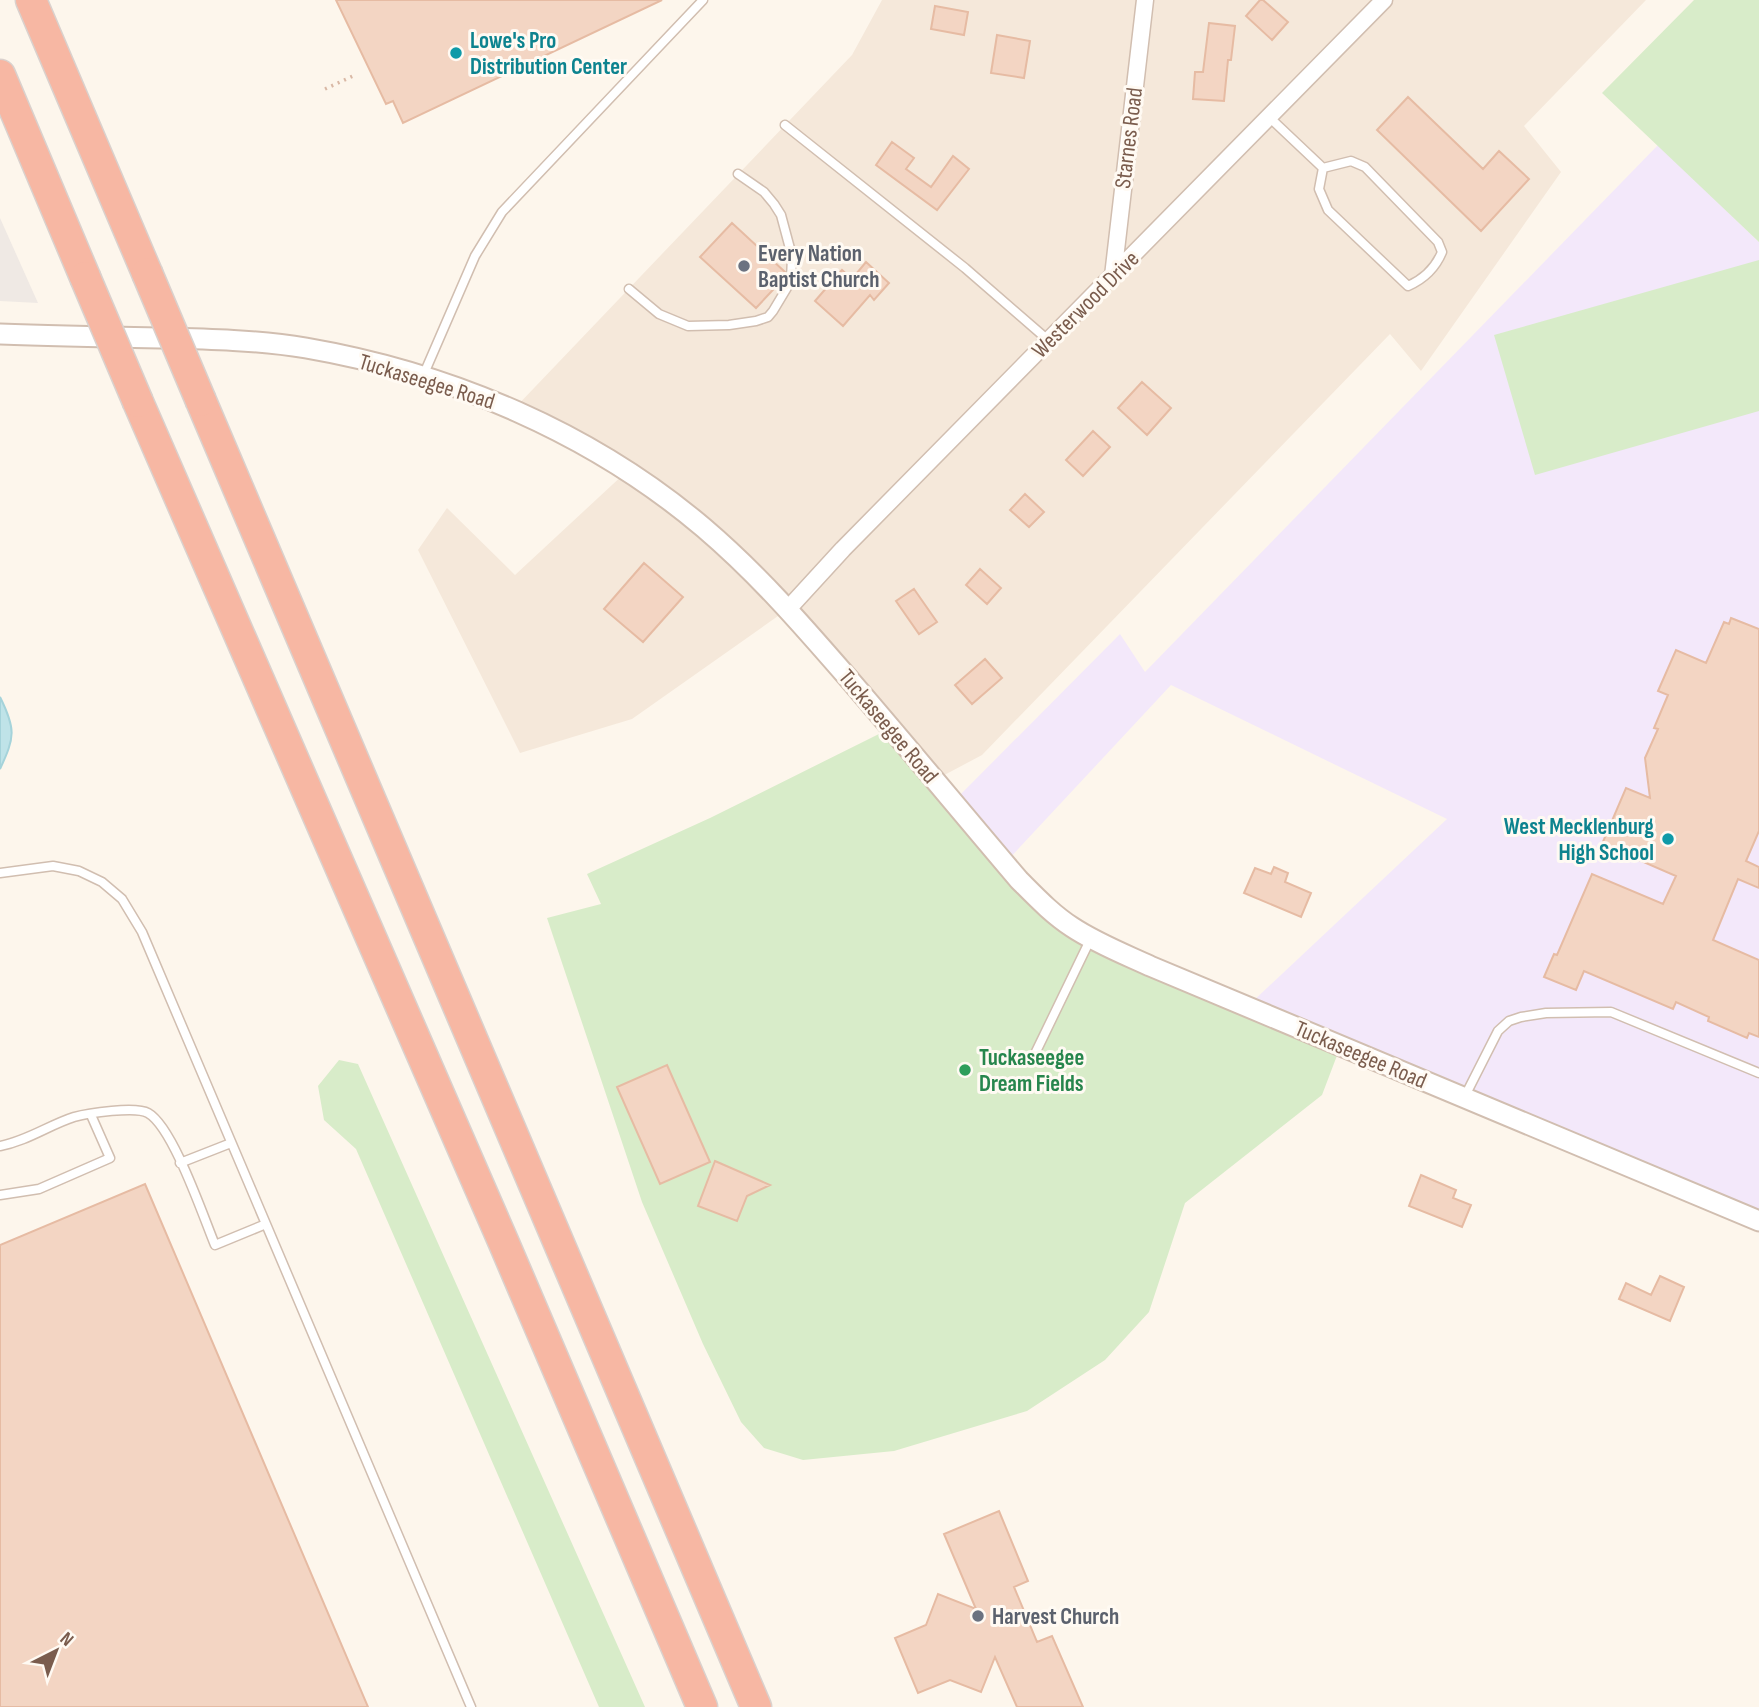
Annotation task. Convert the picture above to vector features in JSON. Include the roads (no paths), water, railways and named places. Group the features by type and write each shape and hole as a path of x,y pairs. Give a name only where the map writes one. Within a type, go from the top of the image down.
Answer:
{"highway":[{"path":"31,0 756,1707"},
{"path":"0,75 138,402 503,1241 702,1707"}],"street":[{"name":"Starnes Road","path":"1113,276 1145,0"},
{"name":"Westerwood Drive","path":"788,609 843,549 1384,0"},
{"name":"Tuckaseegee Road","path":"0,334 227,340 304,348 375,362 423,376 514,409 584,445 626,471 703,527 750,570 788,609 1019,880 1047,908 1073,928 1150,965 1759,1221"}],"lane":[{"path":"423,376 475,256 502,212 703,0"},
{"path":"1269,117 1323,167"},
{"path":"785,125 965,268 1049,341"},
{"path":"1351,161 1364,167 1438,242 1442,251 1429,273 1408,286 1328,210 1319,189 1323,167 1351,161"},
{"path":"629,289 659,314 688,326 729,325 768,317 791,281 792,256 781,215 774,204 764,192 738,174"},
{"path":"0,873 53,866 79,871 102,883 122,899 142,932 471,1707"},
{"path":"1031,1062 1091,938"},
{"path":"1465,1098 1498,1031 1509,1021 1546,1013 1611,1012 1759,1073"},
{"path":"0,1146 16,1143 76,1116 135,1109 147,1112 167,1133 215,1245 266,1224"},
{"path":"0,1195 39,1189 110,1158 91,1115"},
{"path":"180,1163 231,1143"}],"water":[{"path":"0,697 9,717 12,733 9,749 0,769"}],"place":[{"name":"Lowe's Pro Distribution Center","path":"456,53"},
{"name":"Every Nation Baptist Church","path":"744,266"},
{"name":"West Mecklenburg High School","path":"1668,839"},
{"name":"Tuckaseegee Dream Fields","path":"965,1070"},
{"name":"Harvest Church","path":"978,1616"}]}
